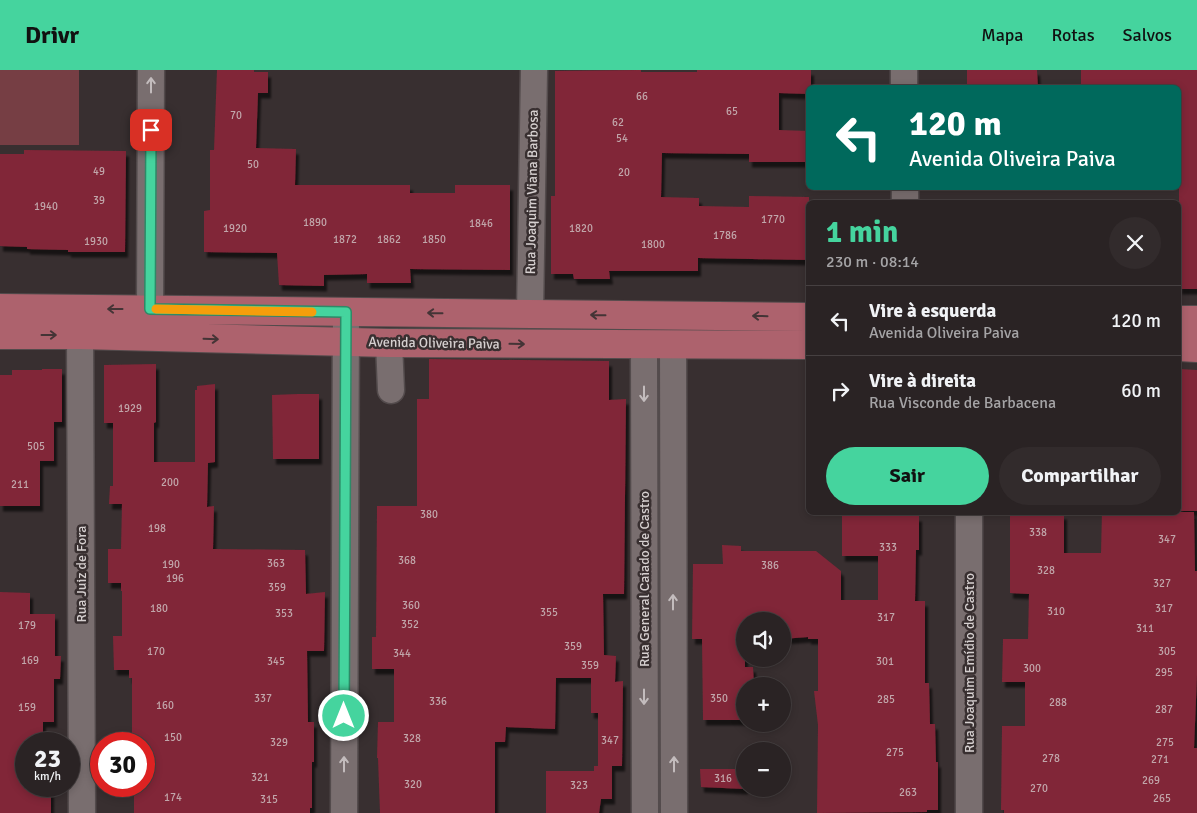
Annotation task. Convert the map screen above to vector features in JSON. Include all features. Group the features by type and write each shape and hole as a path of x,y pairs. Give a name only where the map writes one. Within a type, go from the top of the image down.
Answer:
{"main road":[{"path":"0,308 806,317"},
{"path":"1181,320 1197,320"},
{"name":"Avenida Oliveira Paiva","path":"0,335 80,335 390,343 673,346 806,345"},
{"path":"1181,347 1197,348"}],"street":[{"path":"150,309 151,70"},
{"name":"Rua Joaquim Viana Barbosa","path":"530,314 534,70"},
{"path":"904,70 904,85"},
{"path":"344,813 346,312"},
{"name":"Rua Juiz de Fora","path":"80,335 82,813"},
{"path":"390,343 391,390"},
{"name":"Rua General Caiado de Castro","path":"644,345 644,813"},
{"name":"Rua General Caiado de Castro","path":"673,346 674,813"},
{"name":"Rua Joaquim Emídio de Castro","path":"968,813 969,515"}],"shaded area":[{"path":"0,70 79,70 79,145 0,145"}],"building":[{"path":"217,70 268,72 268,93 258,93 256,148 296,149 295,185 410,185 410,193 455,193 455,185 510,185 510,270 410,269 411,283 367,283 367,274 324,275 324,286 279,285 277,253 204,252 204,211 210,210 210,150 214,150"},
{"path":"641,70 641,72 697,72 697,70 811,70 811,85 806,85 806,94 779,93 779,130 806,131 806,162 749,162 749,154 662,153 661,197 699,198 699,206 749,207 749,196 809,197 809,200 806,200 806,260 698,258 698,271 609,271 610,279 574,279 573,274 551,274 551,196 555,196 555,71"},
{"path":"967,70 1037,70 1038,85 967,85"},
{"path":"1081,70 1197,70 1197,289 1181,289 1181,200 1179,200 1179,190 1181,190 1181,85 1081,85"},
{"path":"24,150 126,151 125,252 68,252 68,250 0,246 0,154 24,154"},
{"path":"429,359 609,361 609,400 626,399 624,594 603,594 604,655 616,656 615,682 623,681 622,766 612,766 612,799 601,799 599,813 546,813 546,771 594,771 594,766 598,766 598,713 591,713 591,678 556,678 555,729 506,727 505,742 495,742 495,813 380,813 377,758 378,722 394,722 394,669 372,669 372,637 376,637 377,506 417,506 417,399 429,399"},
{"path":"156,364 154,462 195,462 195,390 197,390 197,386 215,384 215,462 208,463 207,507 214,506 213,549 305,550 306,594 325,592 324,651 307,651 308,722 314,722 312,808 310,808 310,813 134,813 134,797 155,797 155,732 132,732 132,678 129,678 129,670 114,670 113,636 122,636 122,591 121,583 108,583 108,549 121,549 122,504 109,504 110,486 113,486 113,423 104,423 104,365"},
{"path":"62,369 62,422 54,422 54,461 40,461 40,506 0,506 0,375 12,375 12,370"},
{"path":"1181,369 1197,370 1197,511 1181,511"},
{"path":"319,394 319,459 273,459 272,395"},
{"path":"1181,512 1194,512 1195,571 1197,571 1197,675 1194,748 1197,748 1197,813 1004,813 1004,810 1001,810 1002,726 1025,726 1025,682 1002,682 1003,639 1028,639 1029,594 1010,593 1010,515 1064,515 1064,553 1101,553 1102,515 1181,515"},
{"path":"842,516 919,516 919,550 916,550 915,601 925,601 925,683 929,683 930,724 935,724 936,762 938,762 938,810 927,810 927,812 817,813 818,725 814,691 818,691 818,639 808,639 808,637 791,638 791,612 736,612 736,667 753,667 754,677 736,677 736,720 703,720 702,639 692,639 693,564 723,564 722,545 741,546 741,551 816,551 841,571 841,600 878,600 878,556 842,556"},
{"path":"0,592 30,593 30,614 55,614 55,656 61,656 60,679 54,679 54,722 43,722 43,732 15,732 15,797 51,797 51,813 0,813"},
{"path":"700,769 736,769 736,789 701,787"}],"slow traffic":[{"path":"156,309 312,312"}],"route":[{"path":"151,130 150,309 346,312 344,716"}]}
